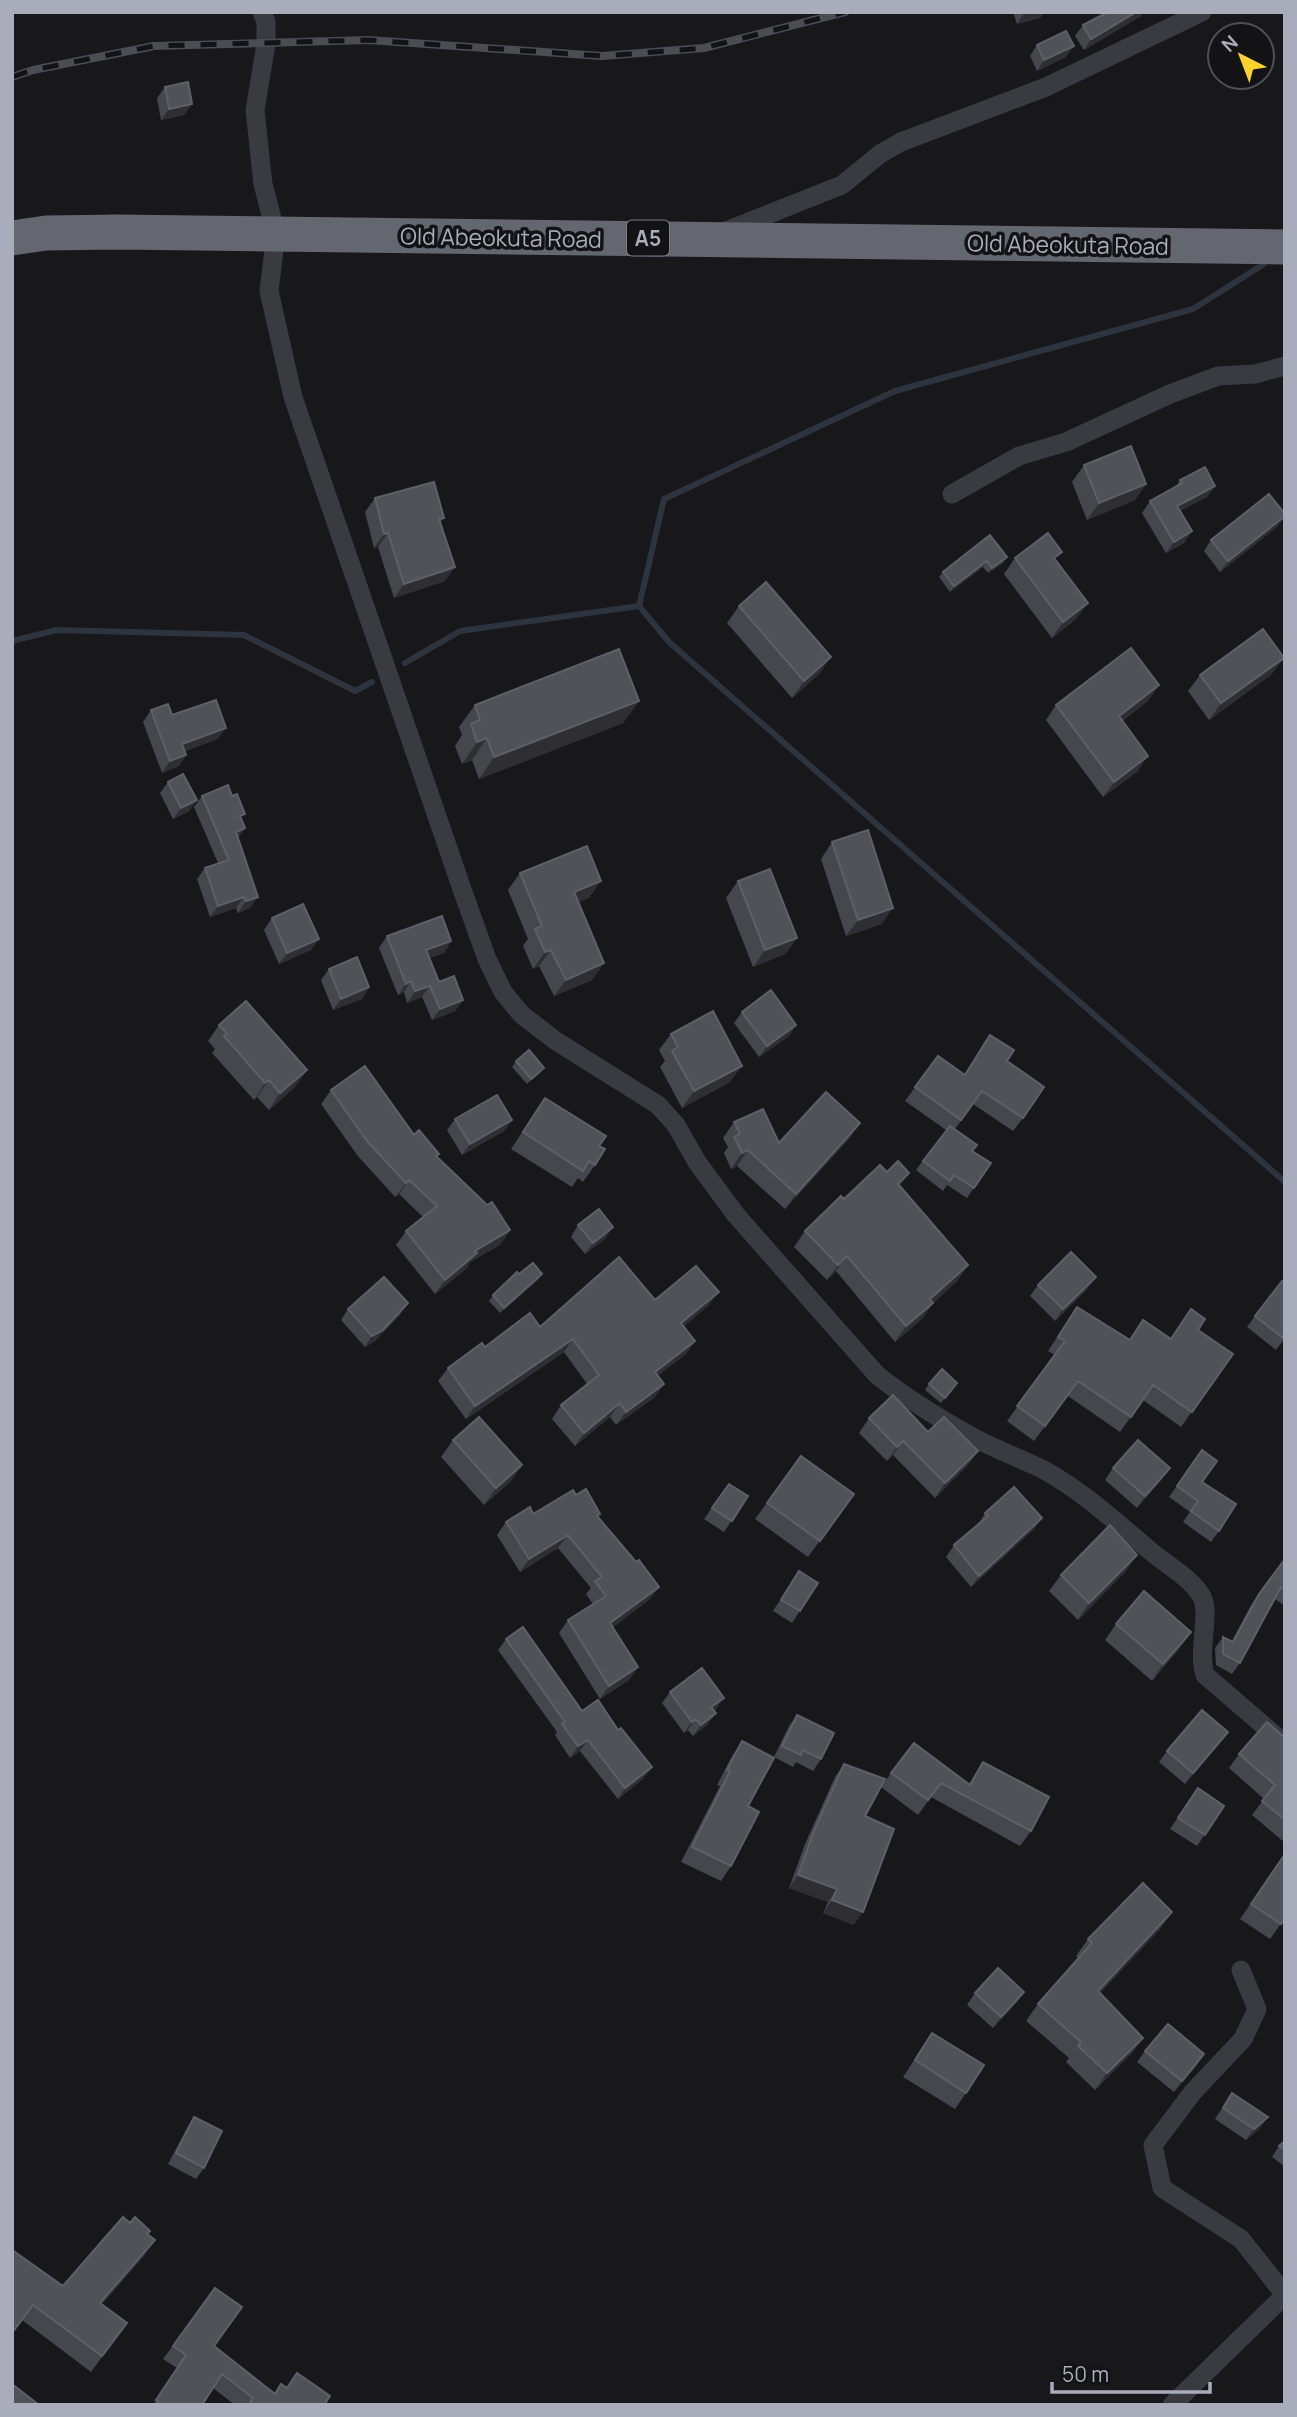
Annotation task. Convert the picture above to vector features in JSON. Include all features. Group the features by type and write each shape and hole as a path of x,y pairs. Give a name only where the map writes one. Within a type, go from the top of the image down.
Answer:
{"highway":[{"name":"Old Abeokuta Road","path":"12,238 46,233 276,234 1285,247"}],"street":[{"path":"262,12 266,22 266,44 255,110 263,184 276,234 269,291 293,397 463,892 487,959 503,992 522,1015 556,1041 658,1105 676,1125 697,1163 736,1215 877,1375 903,1395 972,1437 1045,1471 1090,1501 1202,1596 1206,1609 1201,1643 1201,1662 1205,1675 1285,1744"},
{"path":"705,239 823,194 842,185 880,154 901,142 1046,87 1202,12"},
{"path":"952,494 1019,456 1079,437 1170,394 1218,376 1255,374 1285,366"},
{"path":"1172,2405 1285,2295 1241,2239 1162,2188 1153,2145 1193,2092 1243,2039 1257,2009 1241,1970"}],"building":[{"path":"1108,12 1136,12 1091,39 1083,25"},
{"path":"1066,31 1074,46 1044,60 1037,45"},
{"path":"188,82 192,104 169,109 165,87"},
{"path":"1131,446 1146,484 1099,503 1084,465"},
{"path":"1205,467 1215,486 1177,506 1192,531 1174,542 1150,501"},
{"path":"434,482 444,518 439,519 455,567 404,584 388,533 384,534 375,498"},
{"path":"1269,494 1285,516 1228,561 1211,540"},
{"path":"1048,533 1062,552 1054,558 1088,603 1063,622 1015,558"},
{"path":"990,535 1007,557 992,568 987,561 954,586 943,572"},
{"path":"766,582 831,657 804,681 739,606"},
{"path":"1263,629 1284,658 1221,703 1200,675"},
{"path":"1131,648 1159,685 1119,716 1148,756 1114,782 1056,705"},
{"path":"619,649 639,701 494,757 487,738 477,742 471,724 480,720 475,705"},
{"path":"216,700 226,728 182,744 186,755 170,761 151,710 168,704 172,715"},
{"path":"183,774 197,800 181,808 168,782"},
{"path":"228,785 232,796 237,794 245,814 240,816 245,828 236,832 258,897 246,901 244,897 218,906 205,868 229,860 202,796"},
{"path":"868,830 893,908 858,920 832,842"},
{"path":"587,846 601,881 574,892 604,963 566,980 551,950 545,952 535,929 542,926 520,873"},
{"path":"770,869 797,938 765,950 738,881"},
{"path":"303,904 319,939 287,953 272,918"},
{"path":"442,916 451,941 426,950 439,982 454,976 463,1000 440,1009 430,986 415,991 411,981 406,984 387,936"},
{"path":"357,957 369,987 341,999 329,969"},
{"path":"771,990 796,1025 767,1046 742,1012"},
{"path":"246,1001 307,1070 280,1093 269,1080 265,1083 224,1036 227,1034 219,1025"},
{"path":"713,1011 742,1066 694,1091 672,1051 678,1047 671,1034"},
{"path":"990,1035 1014,1050 1007,1061 1044,1087 1023,1118 982,1091 961,1120 915,1087 938,1056 965,1075"},
{"path":"529,1050 544,1068 531,1079 516,1061"},
{"path":"365,1066 414,1135 419,1130 439,1154 436,1156 487,1205 492,1202 510,1230 475,1251 477,1253 445,1280 406,1231 437,1206 409,1180 406,1183 367,1141 331,1090"},
{"path":"826,1092 860,1123 796,1194 748,1150 742,1153 734,1137 740,1134 734,1122 763,1109 779,1143"},
{"path":"497,1095 512,1120 470,1144 455,1119"},
{"path":"545,1098 606,1136 599,1146 605,1149 595,1165 589,1161 583,1171 523,1132"},
{"path":"950,1126 977,1145 972,1151 991,1163 974,1188 954,1175 950,1181 923,1161"},
{"path":"898,1161 909,1173 898,1184 968,1265 930,1299 933,1303 906,1326 847,1256 838,1265 805,1231 841,1196 844,1199 880,1165 887,1172"},
{"path":"599,1209 613,1227 593,1243 578,1225"},
{"path":"1071,1252 1096,1277 1063,1309 1038,1285"},
{"path":"619,1257 655,1300 696,1266 719,1292 681,1323 695,1341 655,1372 664,1384 626,1412 620,1403 584,1433 561,1405 599,1375 573,1339 475,1406 448,1368 482,1343 485,1347 530,1313 540,1327"},
{"path":"533,1263 542,1274 504,1308 493,1295 517,1272 519,1274"},
{"path":"384,1277 408,1303 383,1330 372,1336 348,1309"},
{"path":"1282,1281 1285,1283 1283,1338 1255,1316"},
{"path":"1077,1307 1130,1340 1143,1320 1171,1339 1191,1309 1205,1319 1198,1330 1233,1354 1192,1412 1153,1385 1131,1417 1078,1381 1045,1426 1017,1406 1065,1341 1058,1337"},
{"path":"942,1369 957,1383 945,1398 929,1384"},
{"path":"893,1395 928,1432 944,1417 978,1451 945,1483 903,1441 897,1447 869,1418"},
{"path":"479,1417 522,1465 496,1488 453,1440"},
{"path":"1138,1440 1170,1468 1145,1496 1113,1468"},
{"path":"1202,1450 1217,1461 1202,1482 1236,1504 1219,1531 1191,1511 1198,1501 1177,1486"},
{"path":"801,1456 854,1494 820,1541 767,1503"},
{"path":"729,1484 748,1496 732,1521 712,1508"},
{"path":"1014,1487 1042,1518 979,1576 954,1545 988,1516 985,1513"},
{"path":"586,1489 600,1514 597,1516 636,1562 639,1560 659,1587 610,1623 638,1667 609,1686 568,1620 606,1596 595,1581 602,1577 568,1535 529,1559 506,1522 530,1507 533,1514 573,1490 576,1495"},
{"path":"1110,1525 1137,1555 1089,1603 1061,1575"},
{"path":"1285,1559 1285,1589 1281,1587 1240,1663 1223,1654 1223,1637 1233,1642 1259,1594"},
{"path":"799,1571 818,1583 800,1611 781,1600"},
{"path":"1144,1591 1191,1632 1163,1664 1116,1624"},
{"path":"523,1627 582,1711 598,1700 618,1730 621,1728 652,1767 625,1788 588,1740 578,1746 562,1724 565,1722 506,1639"},
{"path":"702,1668 724,1698 711,1707 716,1713 701,1725 696,1719 692,1722 670,1692"},
{"path":"1202,1710 1228,1732 1193,1773 1167,1751"},
{"path":"797,1715 834,1733 821,1759 803,1750 801,1755 782,1746"},
{"path":"1267,1722 1285,1738 1285,1820 1262,1801 1275,1785 1239,1754"},
{"path":"742,1741 774,1758 748,1806 759,1812 731,1866 692,1847"},
{"path":"914,1743 970,1785 983,1762 1049,1797 1031,1831 941,1783 928,1800 891,1773"},
{"path":"844,1764 885,1779 865,1816 894,1829 863,1912 832,1900 837,1889 798,1875"},
{"path":"1198,1788 1224,1806 1205,1835 1178,1818"},
{"path":"1285,1854 1285,1918 1281,1924 1251,1904"},
{"path":"1143,1883 1172,1912 1098,1991 1143,2038 1107,2073 1078,2046 1081,2042 1038,2004 1092,1943 1088,1939"},
{"path":"998,1968 1024,1992 1001,2017 975,1993"},
{"path":"1168,2024 1204,2054 1182,2081 1145,2051"},
{"path":"932,2033 984,2065 966,2093 915,2060"},
{"path":"1232,2093 1268,2117 1254,2129 1223,2108"},
{"path":"194,2117 222,2131 204,2168 176,2153"},
{"path":"123,2217 130,2223 135,2217 150,2231 147,2234 155,2240 100,2303 127,2323 102,2356 33,2305 12,2333 12,2250 63,2286"},
{"path":"215,2288 242,2307 214,2346 275,2394 281,2384 287,2388 297,2373 330,2396 327,2405 249,2405 253,2398 222,2374 202,2405 163,2405 156,2400 186,2355 173,2346"},
{"path":"12,2384 39,2405 12,2405"}],"waterway":[{"path":"405,663 460,631 639,606 664,499 895,391 1193,309 1264,264"},
{"path":"639,606 669,642 1285,1182"},
{"path":"12,641 57,630 244,635 355,691 372,682"}],"railway":[{"path":"12,77 33,70 154,46 368,40 602,56 704,48 845,12"}]}
